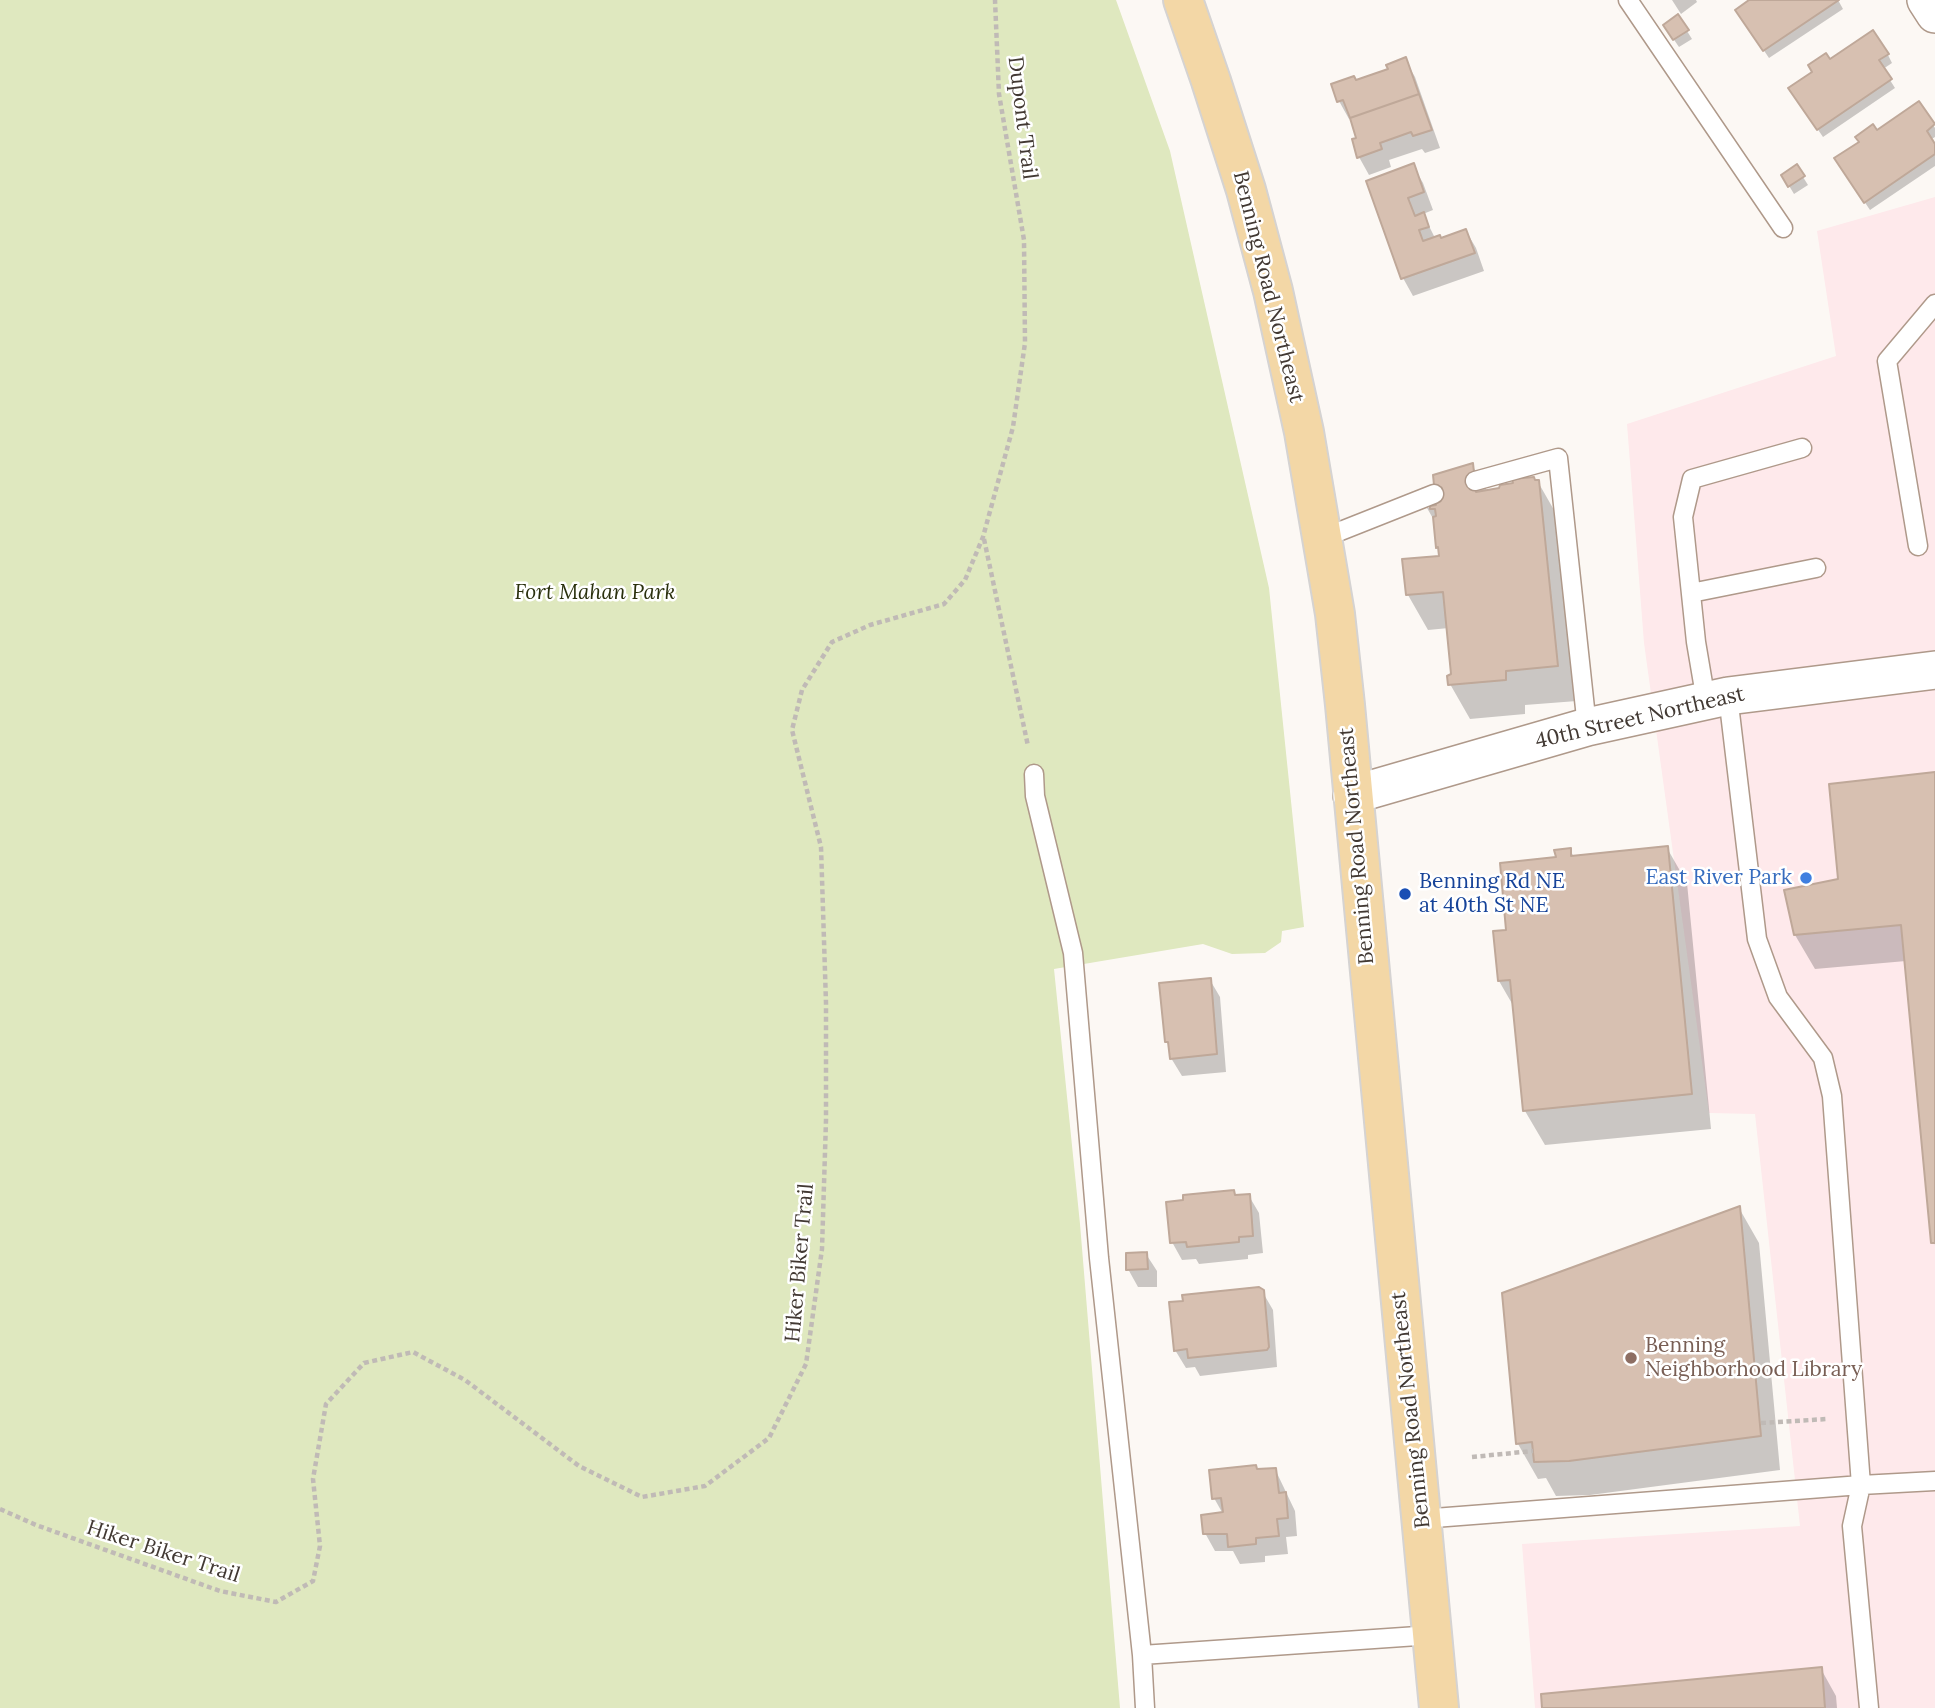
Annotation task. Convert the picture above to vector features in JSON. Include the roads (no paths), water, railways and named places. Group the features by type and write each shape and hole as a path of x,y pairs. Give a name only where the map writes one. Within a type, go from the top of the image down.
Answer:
{"main road":[{"name":"Benning Road Northeast","path":"1183,0 1246,190 1269,278 1304,432 1323,538 1344,692 1439,1708"}],"street":[{"path":"1926,0 1935,14"},
{"name":"40th Street Northeast","path":"1352,795 1587,727 1717,699 1935,670"}],"lane":[{"path":"1628,0 1783,228"},
{"path":"1918,547 1887,361 1935,304"},
{"path":"1802,449 1692,479 1684,516 1696,642 1717,699 1757,939 1778,997 1823,1058 1832,1097 1861,1485 1852,1526 1870,1708"},
{"path":"1475,481 1558,458 1587,727"},
{"path":"1323,538 1434,494"},
{"path":"1691,593 1816,568"},
{"path":"1034,774 1040,818 1073,953 1099,1258 1142,1655 1145,1708"},
{"path":"1421,1519 1935,1480"},
{"path":"1142,1655 1432,1635"}],"place":[{"name":"East River Park","path":"1806,878"},
{"name":"Benning Rd NE at 40th St NE","path":"1405,894"},
{"name":"Benning Neighborhood Library","path":"1631,1358"}],"park label":[{"name":"Fort Mahan Park","path":"595,593"}]}
